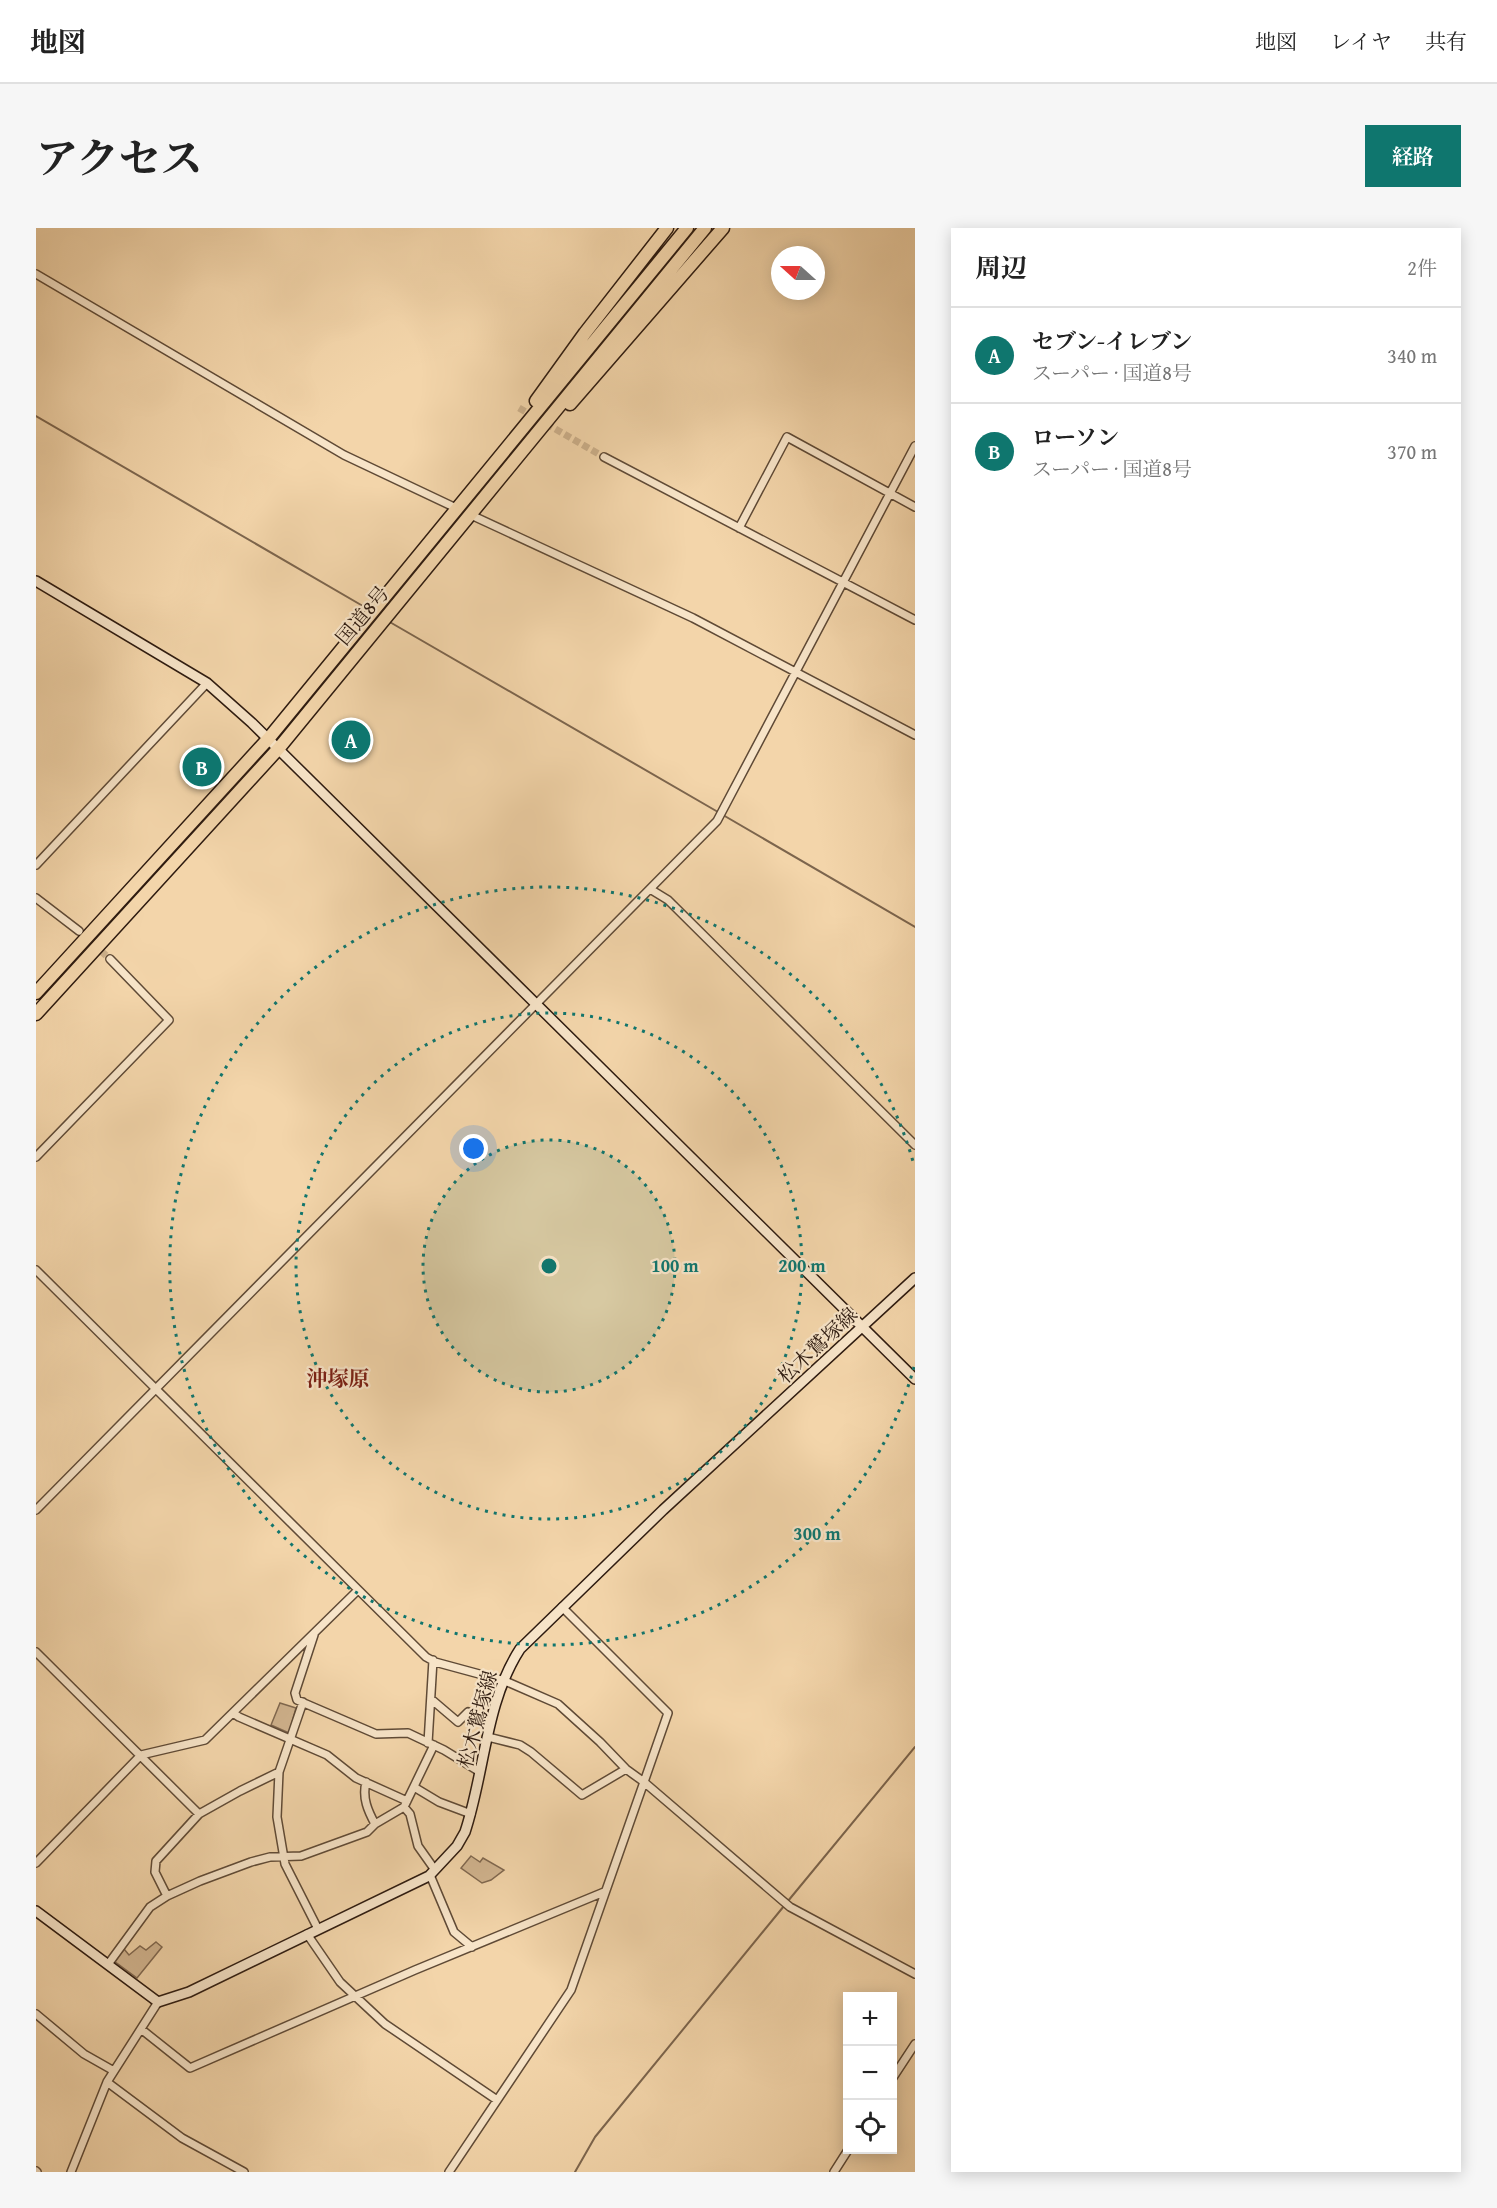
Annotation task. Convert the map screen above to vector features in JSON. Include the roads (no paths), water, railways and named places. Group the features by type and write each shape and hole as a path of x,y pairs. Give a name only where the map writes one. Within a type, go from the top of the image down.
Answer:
{"highway":[{"path":"490,469 585,333 667,228"},
{"name":"国道8号","path":"36,993 269,738 687,228"},
{"name":"国道8号","path":"36,1014 279,748 705,228"},
{"path":"519,455 584,390 723,228"}],"main road":[{"path":"36,581 207,682 269,738 915,1378"},
{"name":"松木鷲塚線","path":"158,2002 189,1992 433,1873 457,1846 465,1832 490,1726 511,1663 520,1648 663,1510 915,1278"},
{"path":"36,1911 158,2002"}],"street":[{"path":"36,274 344,455 456,508"},
{"path":"739,528 787,437 915,507"},
{"path":"36,1510 717,820 915,446"},
{"path":"604,457 915,620"},
{"path":"471,515 693,618 915,735"},
{"path":"36,865 207,682"},
{"path":"650,889 668,900 915,1145"},
{"path":"36,898 79,931"},
{"path":"36,1157 169,1020 110,959"},
{"path":"36,1270 418,1650 433,1660 505,1681 558,1704 626,1769 790,1907 915,1974"},
{"path":"36,1863 141,1755 205,1740 358,1590"},
{"path":"449,2172 571,1990 668,1713 562,1607"},
{"path":"314,1635 295,1693 297,1700 376,1734 408,1733 480,1772"},
{"path":"36,1652 198,1814"},
{"path":"109,1964 150,1907 167,1896 251,1862 270,1857 302,1856 348,1840 367,1832 405,1804 431,1744 433,1660"},
{"path":"431,1699 458,1722 468,1712 490,1726"},
{"path":"303,1702 279,1772 278,1817 285,1864 318,1929"},
{"path":"233,1713 327,1755 356,1778 405,1804 410,1814 418,1846 433,1873 454,1932 472,1947"},
{"path":"488,1737 520,1745 582,1795 626,1769"},
{"path":"167,1896 155,1872 156,1861 198,1814 279,1772"},
{"path":"366,1782 364,1791 367,1809 375,1824"},
{"path":"414,1787 439,1802 471,1814"},
{"path":"141,2029 190,2068 604,1892"},
{"path":"307,1934 329,1968 385,2024 497,2100"},
{"path":"71,2172 107,2082 158,2002"},
{"path":"36,2014 84,2054 114,2071"},
{"path":"897,2071 915,2044"},
{"path":"107,2082 182,2138 244,2172"},
{"path":"834,2172 845,2154"}],"waterway":[{"path":"36,416 368,609"},
{"path":"388,621 718,812"},
{"path":"723,815 915,927"},
{"path":"788,1901 915,1747"},
{"path":"575,2172 595,2137 784,1906"}],"tunnel":[{"path":"519,408 604,457"},
{"path":"85,937 110,959"}],"place":[{"name":"セブン-イレブン","path":"351,740"},
{"name":"ローソン","path":"202,767"}],"district":[{"name":"沖塚原","path":"338,1378"}]}
